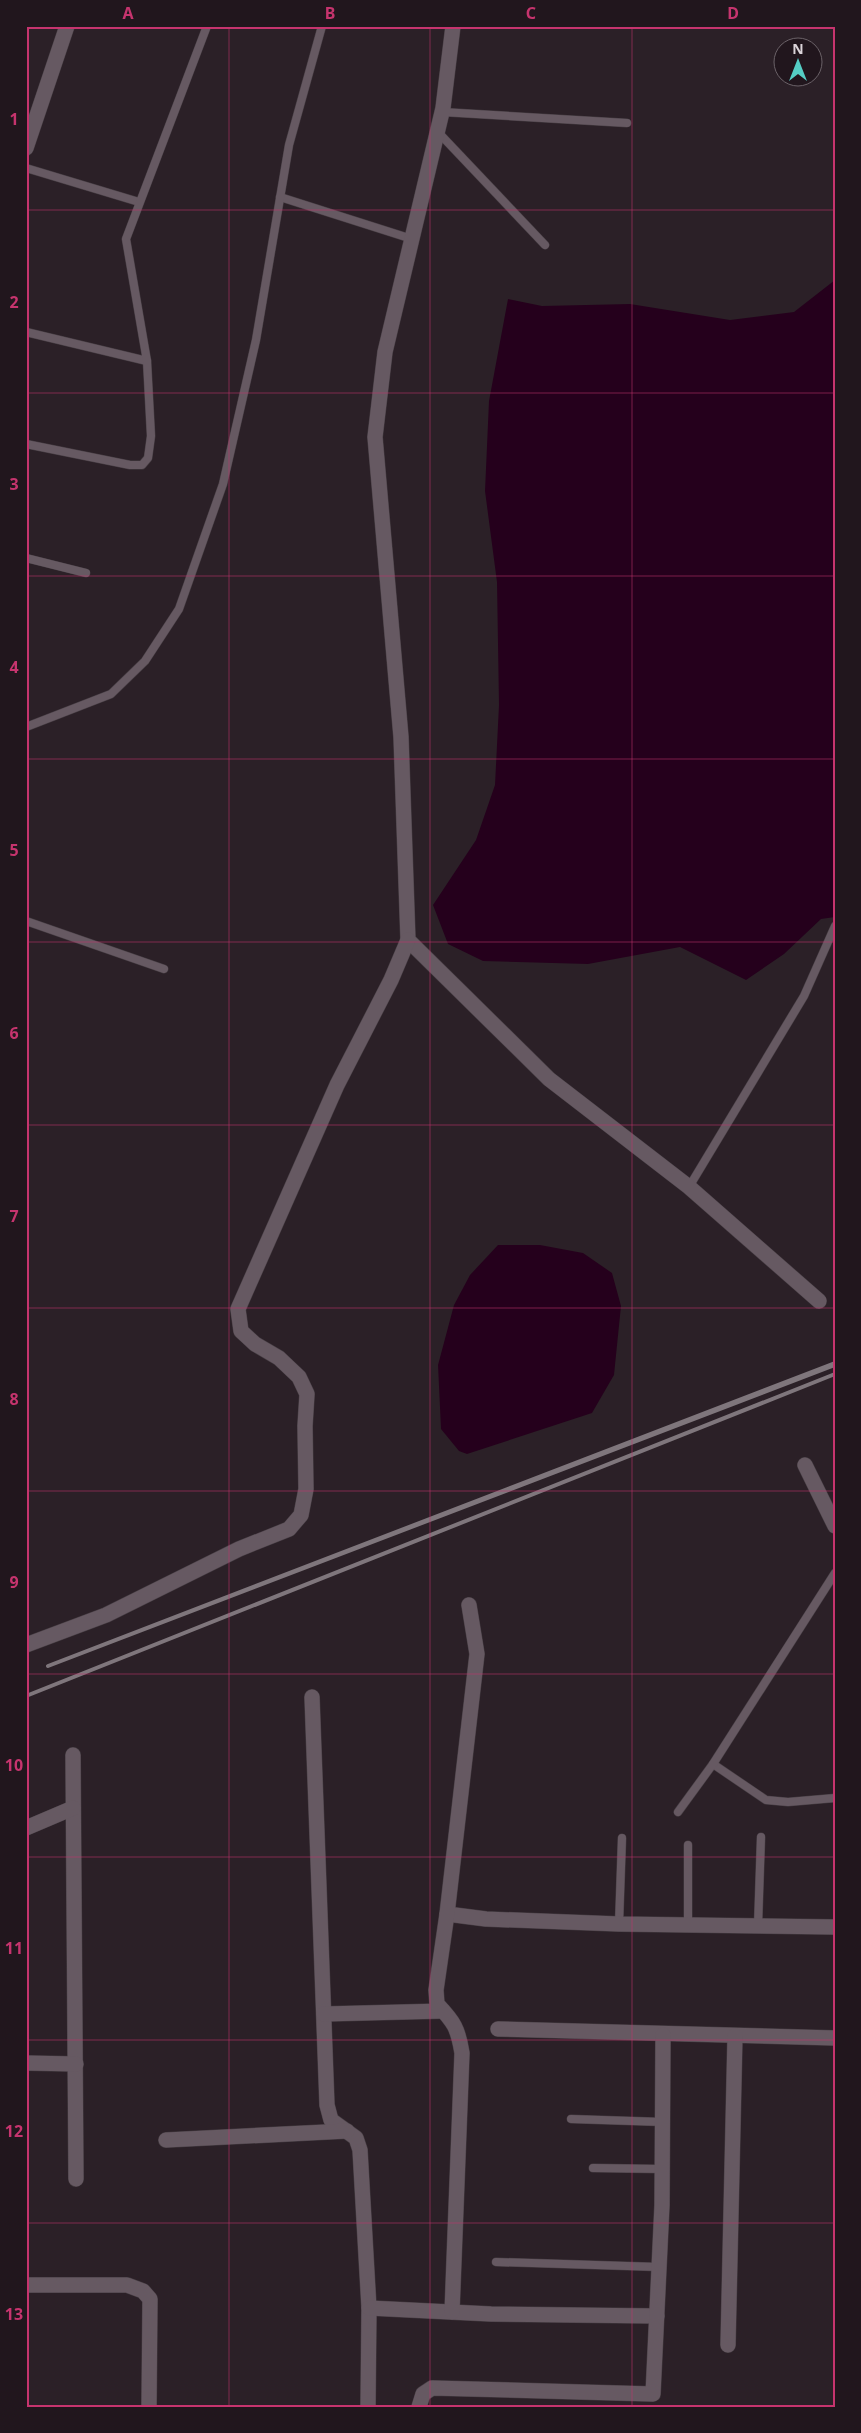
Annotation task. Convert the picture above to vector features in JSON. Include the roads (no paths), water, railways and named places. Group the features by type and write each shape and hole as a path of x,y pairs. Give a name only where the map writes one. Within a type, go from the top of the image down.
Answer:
{"street":[{"path":"26,148 67,26"},
{"path":"26,1645 106,1615 239,1549 289,1529 301,1515 306,1490 305,1426 307,1394 299,1377 279,1358 255,1344 241,1331 238,1309 337,1085 391,980 408,940 401,737 375,437 384,352 442,112 453,26"},
{"path":"408,940 548,1079 689,1187 819,1301"},
{"path":"805,1465 835,1526"},
{"path":"452,2312 462,2053 459,2035 453,2020 437,2004 436,1990 447,1914 477,1654 469,1605"},
{"path":"312,1697 328,2112 331,2120 356,2138 360,2150 369,2308 368,2407"},
{"path":"73,1755 76,2179"},
{"path":"26,1828 73,1808"},
{"path":"447,1914 486,1919 618,1924 835,1927"},
{"path":"324,2014 443,2011"},
{"path":"498,2029 663,2035 835,2038"},
{"path":"420,2407 423,2394 432,2388 653,2400 663,2169 663,2035"},
{"path":"728,2345 735,2036"},
{"path":"26,2063 76,2064"},
{"path":"166,2140 347,2131"},
{"path":"26,2286 127,2285 143,2290 150,2299 149,2407"},
{"path":"369,2308 452,2312 657,2316"}],"lane":[{"path":"26,444 130,465 146,462 150,436 147,361 126,239 207,26"},
{"path":"26,727 111,694 145,661 179,609 223,484 256,340 289,145 322,26"},
{"path":"442,112 627,123"},
{"path":"437,131 546,245"},
{"path":"26,168 139,202"},
{"path":"280,197 412,239"},
{"path":"26,332 147,361"},
{"path":"26,558 86,573"},
{"path":"26,921 164,969"},
{"path":"689,1187 804,996 835,926"},
{"path":"678,1812 713,1764 835,1573"},
{"path":"713,1764 766,1800 788,1802 835,1798"},
{"path":"758,1926 761,1837"},
{"path":"618,1924 622,1838"},
{"path":"688,1845 688,1925"},
{"path":"571,2120 663,2122"},
{"path":"593,2168 663,2169"},
{"path":"496,2262 659,2267"}],"railway":[{"path":"835,1363 48,1666 835,1365"},
{"path":"26,1696 835,1374"}]}
